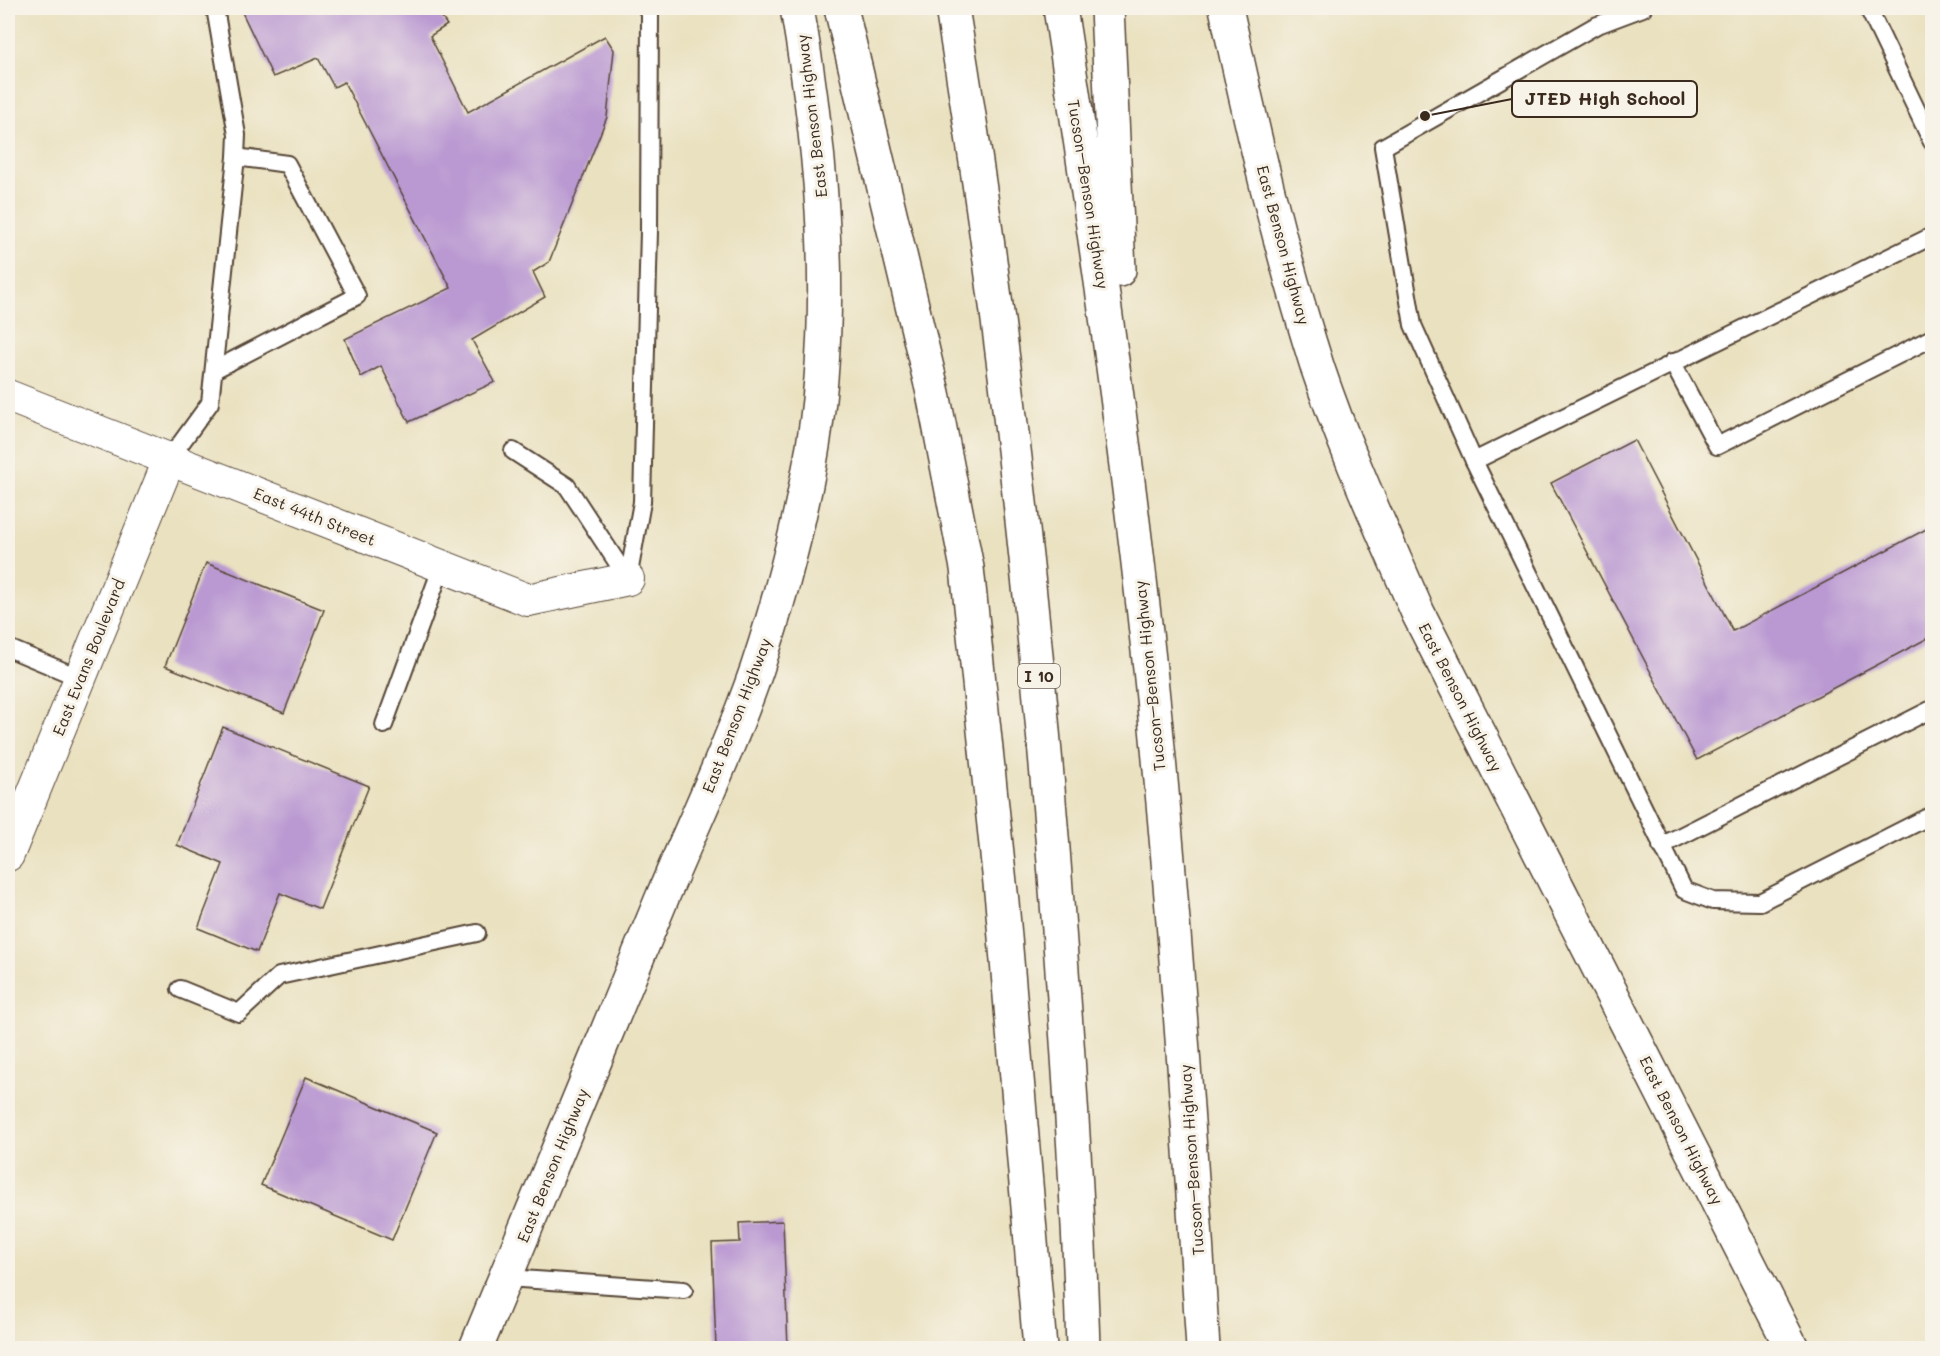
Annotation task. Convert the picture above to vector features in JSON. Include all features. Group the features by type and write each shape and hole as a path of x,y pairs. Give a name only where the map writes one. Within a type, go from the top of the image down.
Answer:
{"main road":[{"name":"East Benson Highway","path":"476,1348 756,673 799,515 810,462 817,405 822,345 824,248 817,138 797,8"},
{"path":"841,8 933,393 967,568 1001,890 1040,1348"},
{"name":"I 10","path":"952,8 1012,413 1030,584 1048,775 1079,1207 1083,1348"},
{"name":"Tucson–Benson Highway","path":"1060,8 1107,316 1156,725 1176,955 1203,1348"},
{"path":"1107,8 1130,499"},
{"name":"East Benson Highway","path":"1226,8 1283,252 1319,370 1368,500 1419,613 1792,1348"}],"street":[{"name":"East 44th Street","path":"8,396 528,600 628,579"},
{"name":"East Evans Boulevard","path":"8,855 170,459"}],"lane":[{"path":"170,459 210,403 236,157 237,135 215,8"},
{"path":"628,579 642,502 649,231 650,12 646,8"},
{"path":"1643,8 1595,26 1383,147 1413,325 1474,461 1684,890 1713,901 1760,902 1932,815"},
{"path":"1868,8 1931,134"},
{"path":"214,370 357,296 287,164 236,157"},
{"path":"1474,461 1932,236"},
{"path":"1672,362 1717,446 1932,338"},
{"path":"513,451 567,486 628,579"},
{"path":"384,725 442,566"},
{"path":"8,648 80,678"},
{"path":"1661,846 1932,709"},
{"path":"180,989 238,1013 279,976 477,933"},
{"path":"506,1278 684,1290"}],"building":[{"path":"240,8 435,8 447,25 430,36 468,112 605,36 614,50 607,117 549,262 533,272 545,297 472,340 495,382 409,422 381,366 361,377 345,339 451,288 344,82 334,87 318,58 273,77"},
{"path":"1634,440 1733,631 1932,526 1932,636 1697,760 1551,483"},
{"path":"206,563 324,610 284,713 165,666"},
{"path":"223,727 369,786 320,909 280,893 257,952 198,928 223,864 177,845"},
{"path":"306,1077 437,1132 392,1240 261,1185"},
{"path":"783,1221 788,1348 716,1348 712,1243 740,1242 739,1223"}],"place":[{"name":"JTED High School","path":"1425,116"}]}
